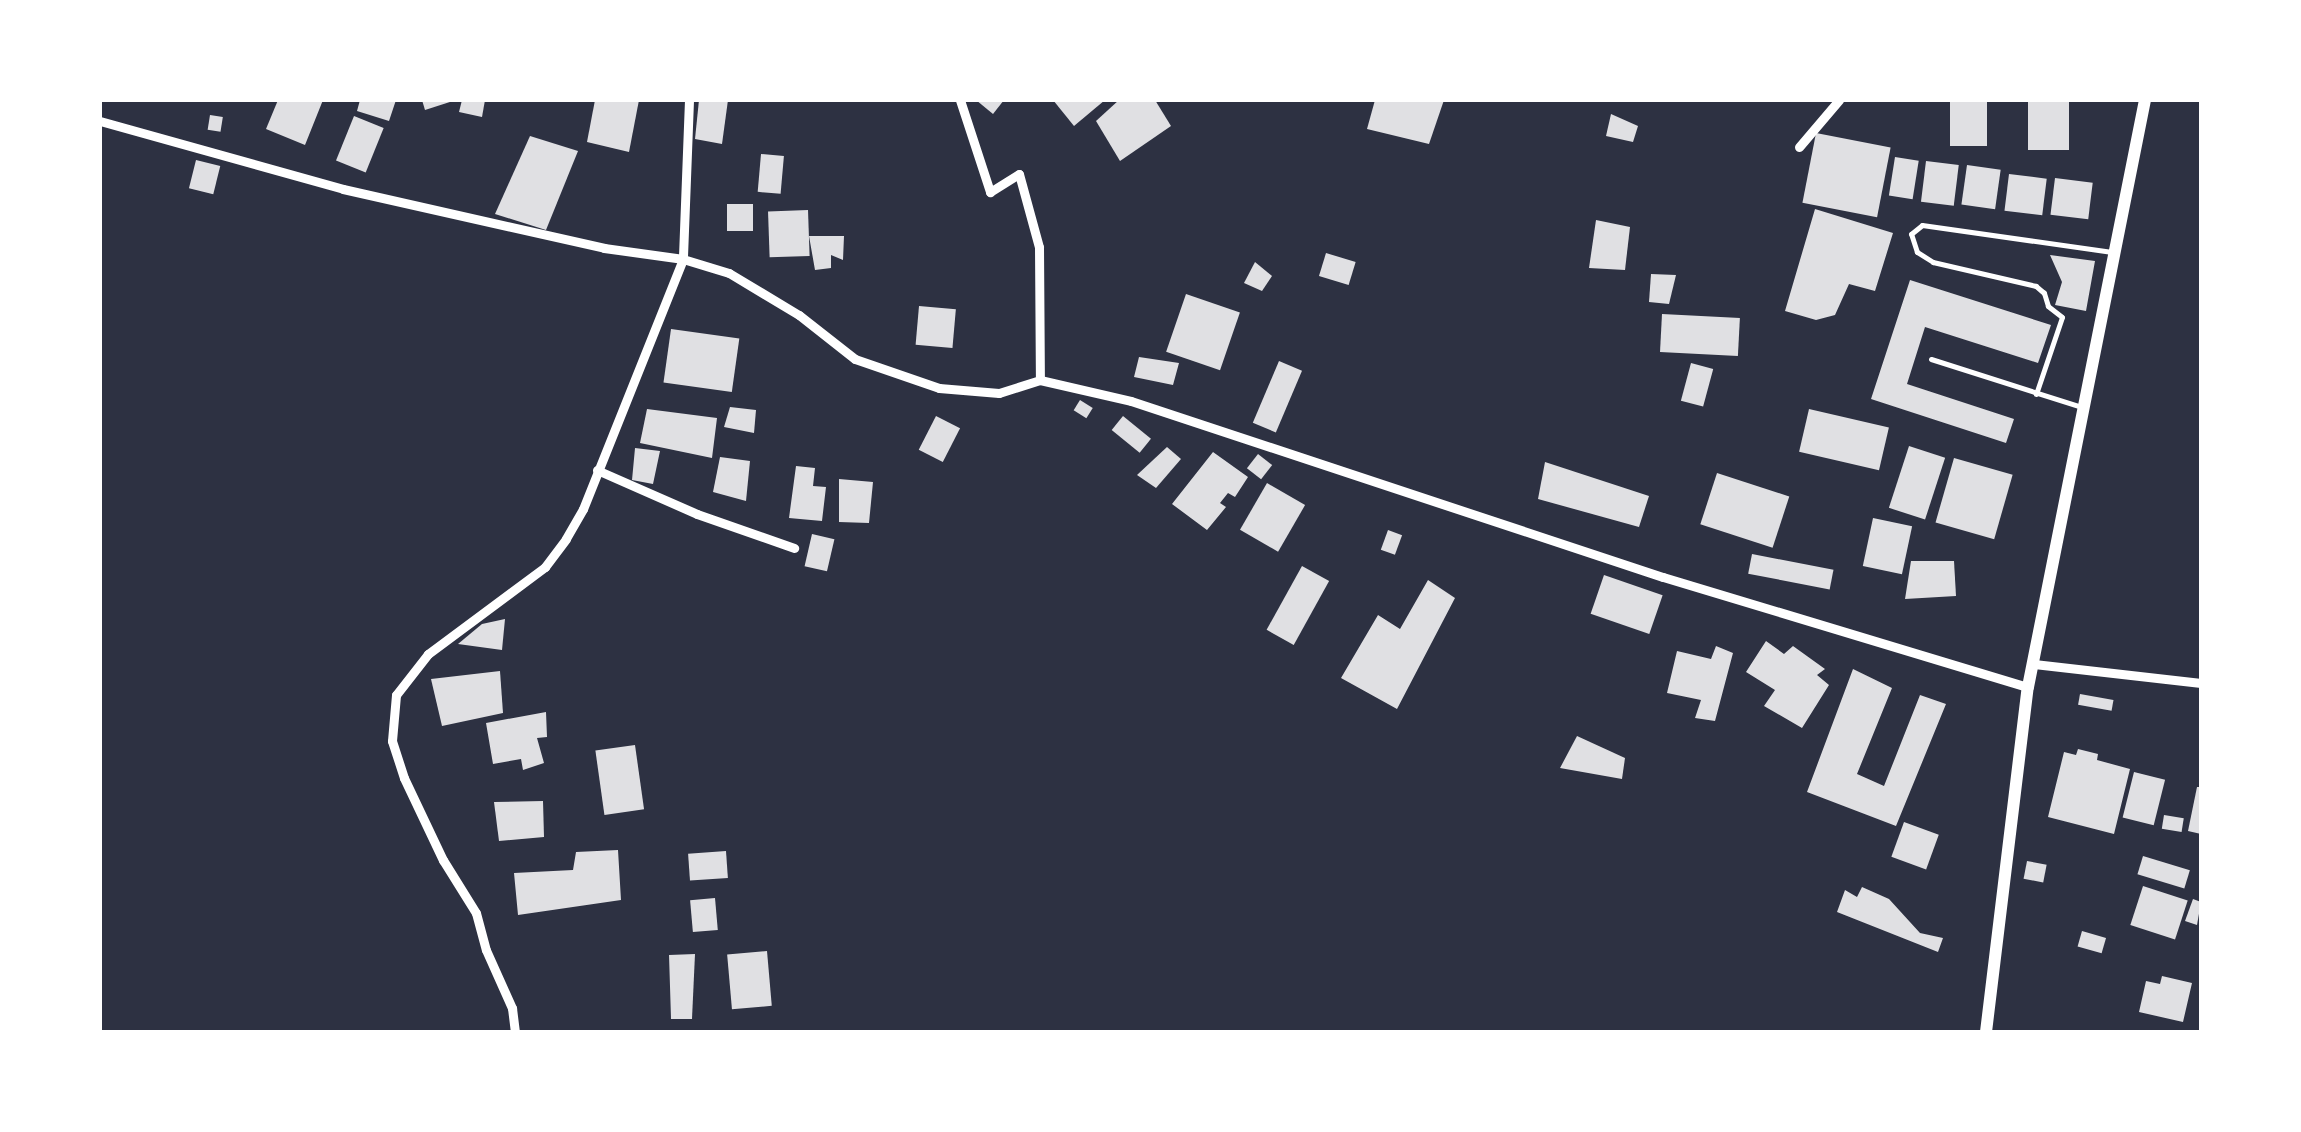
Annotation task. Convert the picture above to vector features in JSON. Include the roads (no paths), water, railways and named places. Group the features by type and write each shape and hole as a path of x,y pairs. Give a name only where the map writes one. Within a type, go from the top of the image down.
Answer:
{"main road":[{"path":"1986,1032 2028,686 2145,100"}],"street":[{"path":"515,1032 512,1008 486,950 476,913 442,860 404,778 392,741 396,695 428,654 545,567 583,509 684,259 689,100"},
{"path":"960,100 990,192 1019,174 1038,246 1040,380"},
{"path":"1799,147 1839,100"},
{"path":"100,122 343,189 604,248 684,259 729,273 799,315 856,359 939,388 999,392 1040,380 1131,401 1663,577 2028,686"},
{"path":"597,470 697,514 794,548"},
{"path":"2034,664 2201,683"}],"lane":[{"path":"2036,394 2062,318 2048,306 2044,293 2036,286 1934,262 1917,252 1911,234 1922,225 2115,252"},
{"path":"1931,359 2084,407"}]}
